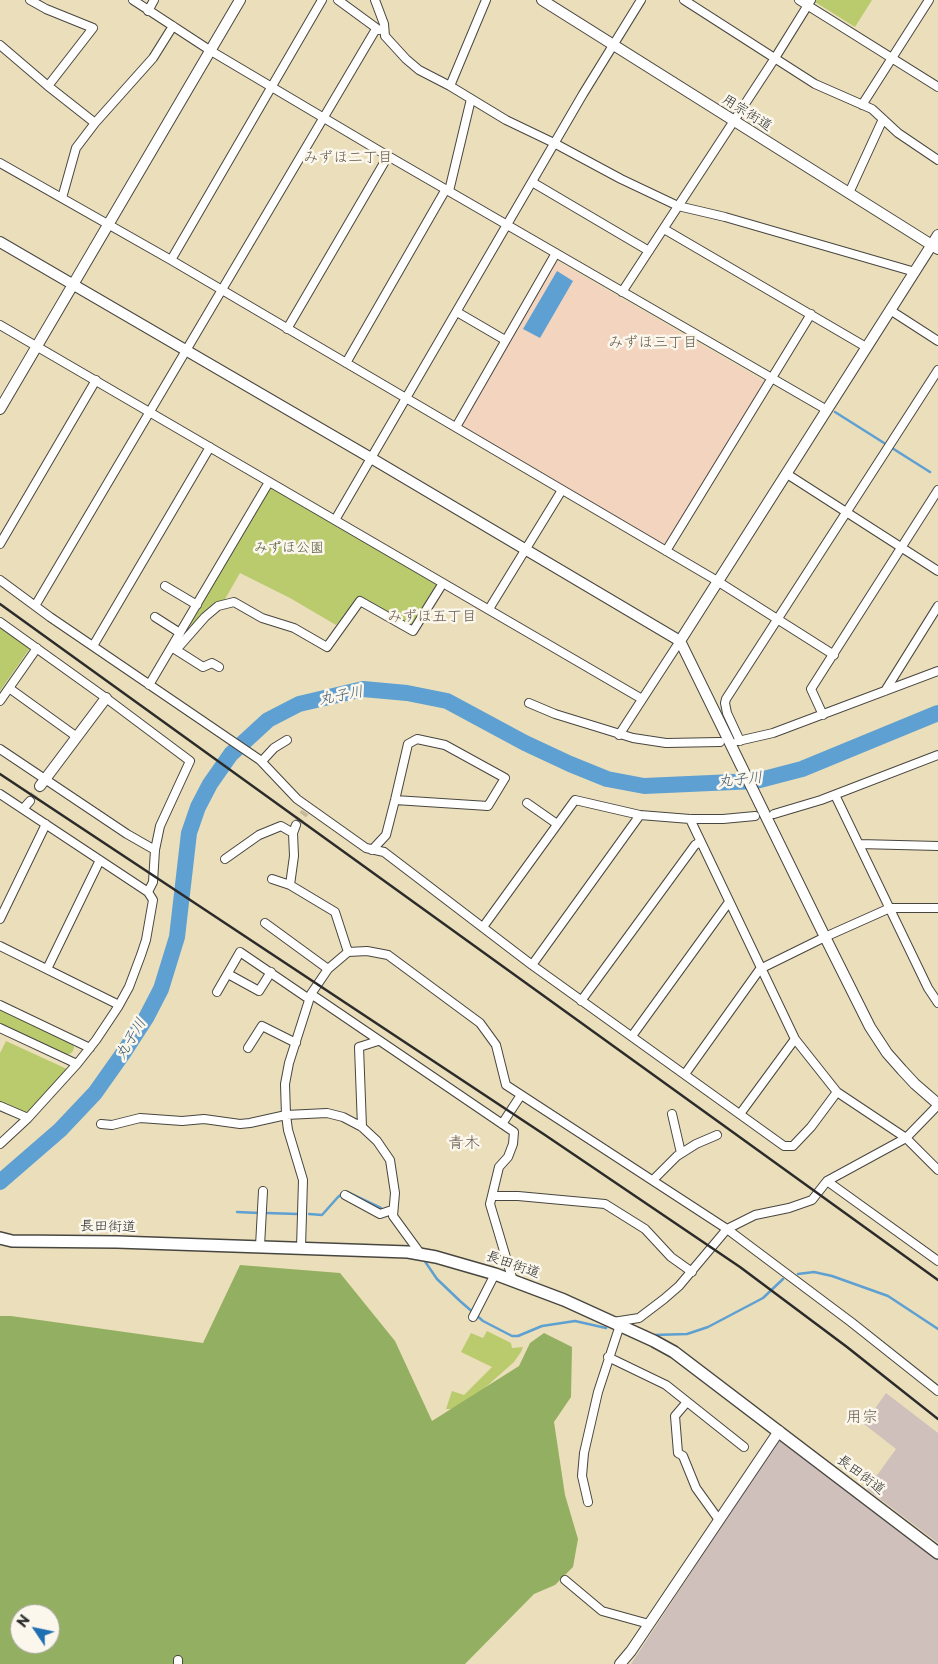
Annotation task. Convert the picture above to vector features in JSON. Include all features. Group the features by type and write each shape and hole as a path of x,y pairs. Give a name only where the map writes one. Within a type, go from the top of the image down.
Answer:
{"main road":[{"name":"長田街道","path":"0,1238 12,1241 260,1246 420,1254 513,1280 616,1323 674,1352 938,1553"}],"street":[{"path":"30,0 46,9 93,28 48,86"},
{"path":"133,0 211,51 388,156 827,410"},
{"path":"148,11 154,0"},
{"path":"0,409 240,0"},
{"path":"171,260 322,0"},
{"path":"338,0 386,36 406,59 419,70 450,86 470,100 506,120 554,143 620,179 678,206 725,217 915,272"},
{"path":"375,0 384,24 386,36"},
{"path":"450,86 486,0"},
{"name":"用宗街道","path":"542,0 935,247"},
{"path":"335,520 554,143 641,0"},
{"path":"684,0 815,84 872,109 898,133 938,160"},
{"path":"798,0 809,3 892,59 938,87"},
{"path":"862,105 928,2 918,0"},
{"path":"622,292 809,3"},
{"path":"62,198 76,148 95,123 153,58 173,26"},
{"path":"35,606 376,29"},
{"path":"0,45 95,123"},
{"path":"346,363 448,190 470,100"},
{"path":"849,193 883,119"},
{"path":"287,329 388,156"},
{"path":"0,162 171,260 718,581 834,655"},
{"path":"532,182 649,251"},
{"path":"664,229 866,347"},
{"path":"619,735 787,474 866,347 915,272 935,247 938,235"},
{"path":"0,242 680,641 870,1027 887,1053 914,1084 938,1105 906,1138 826,1181 812,1200 788,1208 755,1215 727,1229 680,1286 639,1318 616,1323 584,1453 582,1476 588,1502"},
{"path":"456,427 556,253"},
{"path":"890,310 938,341"},
{"path":"457,312 505,340"},
{"path":"666,551 773,379 811,314"},
{"path":"0,324 642,699"},
{"path":"938,370 726,699 726,708 739,741 773,733 938,672"},
{"path":"0,544 96,380"},
{"path":"93,646 210,447"},
{"path":"787,474 938,571"},
{"path":"174,648 196,605 269,482"},
{"path":"489,609 562,490"},
{"path":"823,715 811,689 938,490"},
{"path":"0,580 149,685 261,760 307,810 366,848 384,852 532,964 784,1146 792,1146 811,1127 837,1092"},
{"path":"149,685 174,648 218,606 234,602 262,618 294,628 327,647 360,601 413,631 443,583"},
{"path":"165,586 196,605"},
{"path":"884,691 938,606"},
{"path":"155,617 180,633"},
{"path":"0,622 190,761 160,826 155,850 153,882 148,892"},
{"path":"0,701 37,648"},
{"path":"174,648 203,666 212,663 219,667"},
{"path":"9,688 77,738"},
{"path":"43,782 106,698"},
{"path":"529,703 554,714 619,735 666,743 720,742"},
{"path":"372,850 386,835 408,744 417,739 445,745 505,778 488,806 395,800"},
{"path":"261,760 274,748 288,740"},
{"path":"0,749 43,782 148,848 155,850"},
{"path":"774,814 835,795 938,755"},
{"path":"0,794 148,892 152,900 152,910 140,958 119,1005 77,1064 28,1118 0,1144"},
{"path":"835,795 931,993 938,1003"},
{"path":"483,927 575,800 640,815 690,819 723,819 755,816"},
{"path":"23,809 30,801"},
{"path":"527,803 557,824"},
{"path":"532,964 640,815"},
{"path":"690,819 795,1039 837,1092 906,1138 938,1170"},
{"path":"0,919 46,824"},
{"path":"225,859 259,835 281,826 294,829 294,856 290,885"},
{"path":"581,1000 695,845 700,842"},
{"path":"859,844 938,846"},
{"path":"48,969 100,860"},
{"path":"272,879 290,885 335,912 348,952"},
{"path":"632,1036 729,902"},
{"path":"684,1074 760,969 890,908 938,908"},
{"path":"265,923 328,969"},
{"path":"0,946 119,1005"},
{"path":"301,1248 303,1180 288,1130 285,1084 296,1043 310,997 328,969 348,952 367,951 388,955 480,1023 496,1045 506,1085 727,1229 851,1322 938,1391"},
{"path":"217,992 240,952 514,1132 508,1157 499,1167 490,1204 513,1280"},
{"path":"228,974 259,991 270,972"},
{"path":"931,993 938,986"},
{"path":"0,1005 90,1048"},
{"path":"248,1048 262,1026 296,1043"},
{"path":"0,1028 77,1064"},
{"path":"740,1114 795,1039"},
{"path":"362,1128 360,1047 378,1041"},
{"path":"502,1124 521,1095"},
{"path":"0,1106 28,1118"},
{"path":"101,1124 112,1124 140,1118 182,1121 204,1118 240,1124 286,1115 327,1113 343,1117 362,1128 377,1141 390,1160 395,1193 392,1216 420,1254"},
{"path":"672,1114 681,1153"},
{"path":"653,1180 681,1153 717,1135"},
{"path":"826,1181 938,1261"},
{"path":"260,1246 263,1191"},
{"path":"345,1195 380,1214 392,1210"},
{"path":"492,1196 518,1196 606,1204 645,1229 670,1256 692,1272"},
{"path":"475,1314 494,1274"},
{"path":"608,1357 656,1379 744,1447"},
{"path":"687,1402 675,1416 678,1453 683,1456 696,1488 719,1520"},
{"path":"620,1664 649,1624 778,1431"},
{"path":"565,1580 602,1610 649,1624"}],"shaded area":[{"path":"555,260 767,383 668,545 662,546 459,426"},
{"path":"886,1393 938,1433 938,1543 867,1489 896,1449 864,1424"},
{"path":"780,1437 938,1557 938,1664 631,1664"}],"green space":[{"path":"816,0 872,0 855,27 815,2"},
{"name":"みずほ公園","path":"273,487 437,583 411,626 359,597 336,625 290,598 240,573 225,599 189,627 268,489"},
{"path":"0,627 30,648 0,691"},
{"path":"0,1008 72,1043 73,1051 70,1054 66,1054 0,1024"},
{"path":"6,1041 67,1069 25,1115 0,1103 0,1053"},
{"path":"240,1265 340,1273 395,1341 432,1421 519,1366 530,1343 544,1333 572,1347 571,1397 554,1422 565,1495 578,1539 573,1567 555,1585 534,1594 465,1664 0,1664 0,1316 203,1343"},
{"path":"487,1331 511,1343 512,1348 523,1347 521,1352 514,1362 461,1409 446,1409 452,1391 464,1395 492,1367 461,1352 471,1333 483,1338"}],"water":[{"path":"557,271 573,281 540,338 523,329"}],"waterway":[{"path":"835,412 930,472"},
{"name":"丸子川","path":"0,1182 60,1130 95,1093 146,1018 161,989 177,937 189,833 198,807 210,784 231,754 268,720 299,704 363,689 407,693 447,701 525,743 570,764 607,779 644,786 756,781 802,769 938,713"},
{"path":"309,1214 322,1215 338,1197 347,1192 381,1208"},
{"path":"237,1212 259,1213"},
{"path":"266,1213 298,1214"},
{"path":"424,1260 437,1279 483,1321 512,1336 518,1336 542,1326 575,1321 606,1328"},
{"path":"798,1274 814,1272 832,1276 888,1296 938,1329"},
{"path":"654,1335 687,1334 708,1327 763,1298 783,1279"}],"tunnel":[{"path":"30,801 40,786"},
{"path":"296,825 305,812"}],"railway":[{"path":"0,604 938,1280"},
{"path":"0,774 545,1135 740,1267 847,1347 938,1419"}],"district":[{"name":"みずほ二丁目","path":"348,158"},
{"name":"みずほ三丁目","path":"653,343"},
{"name":"みずほ五丁目","path":"432,617"},
{"name":"青木","path":"464,1144"},
{"name":"用宗","path":"862,1418"}]}
